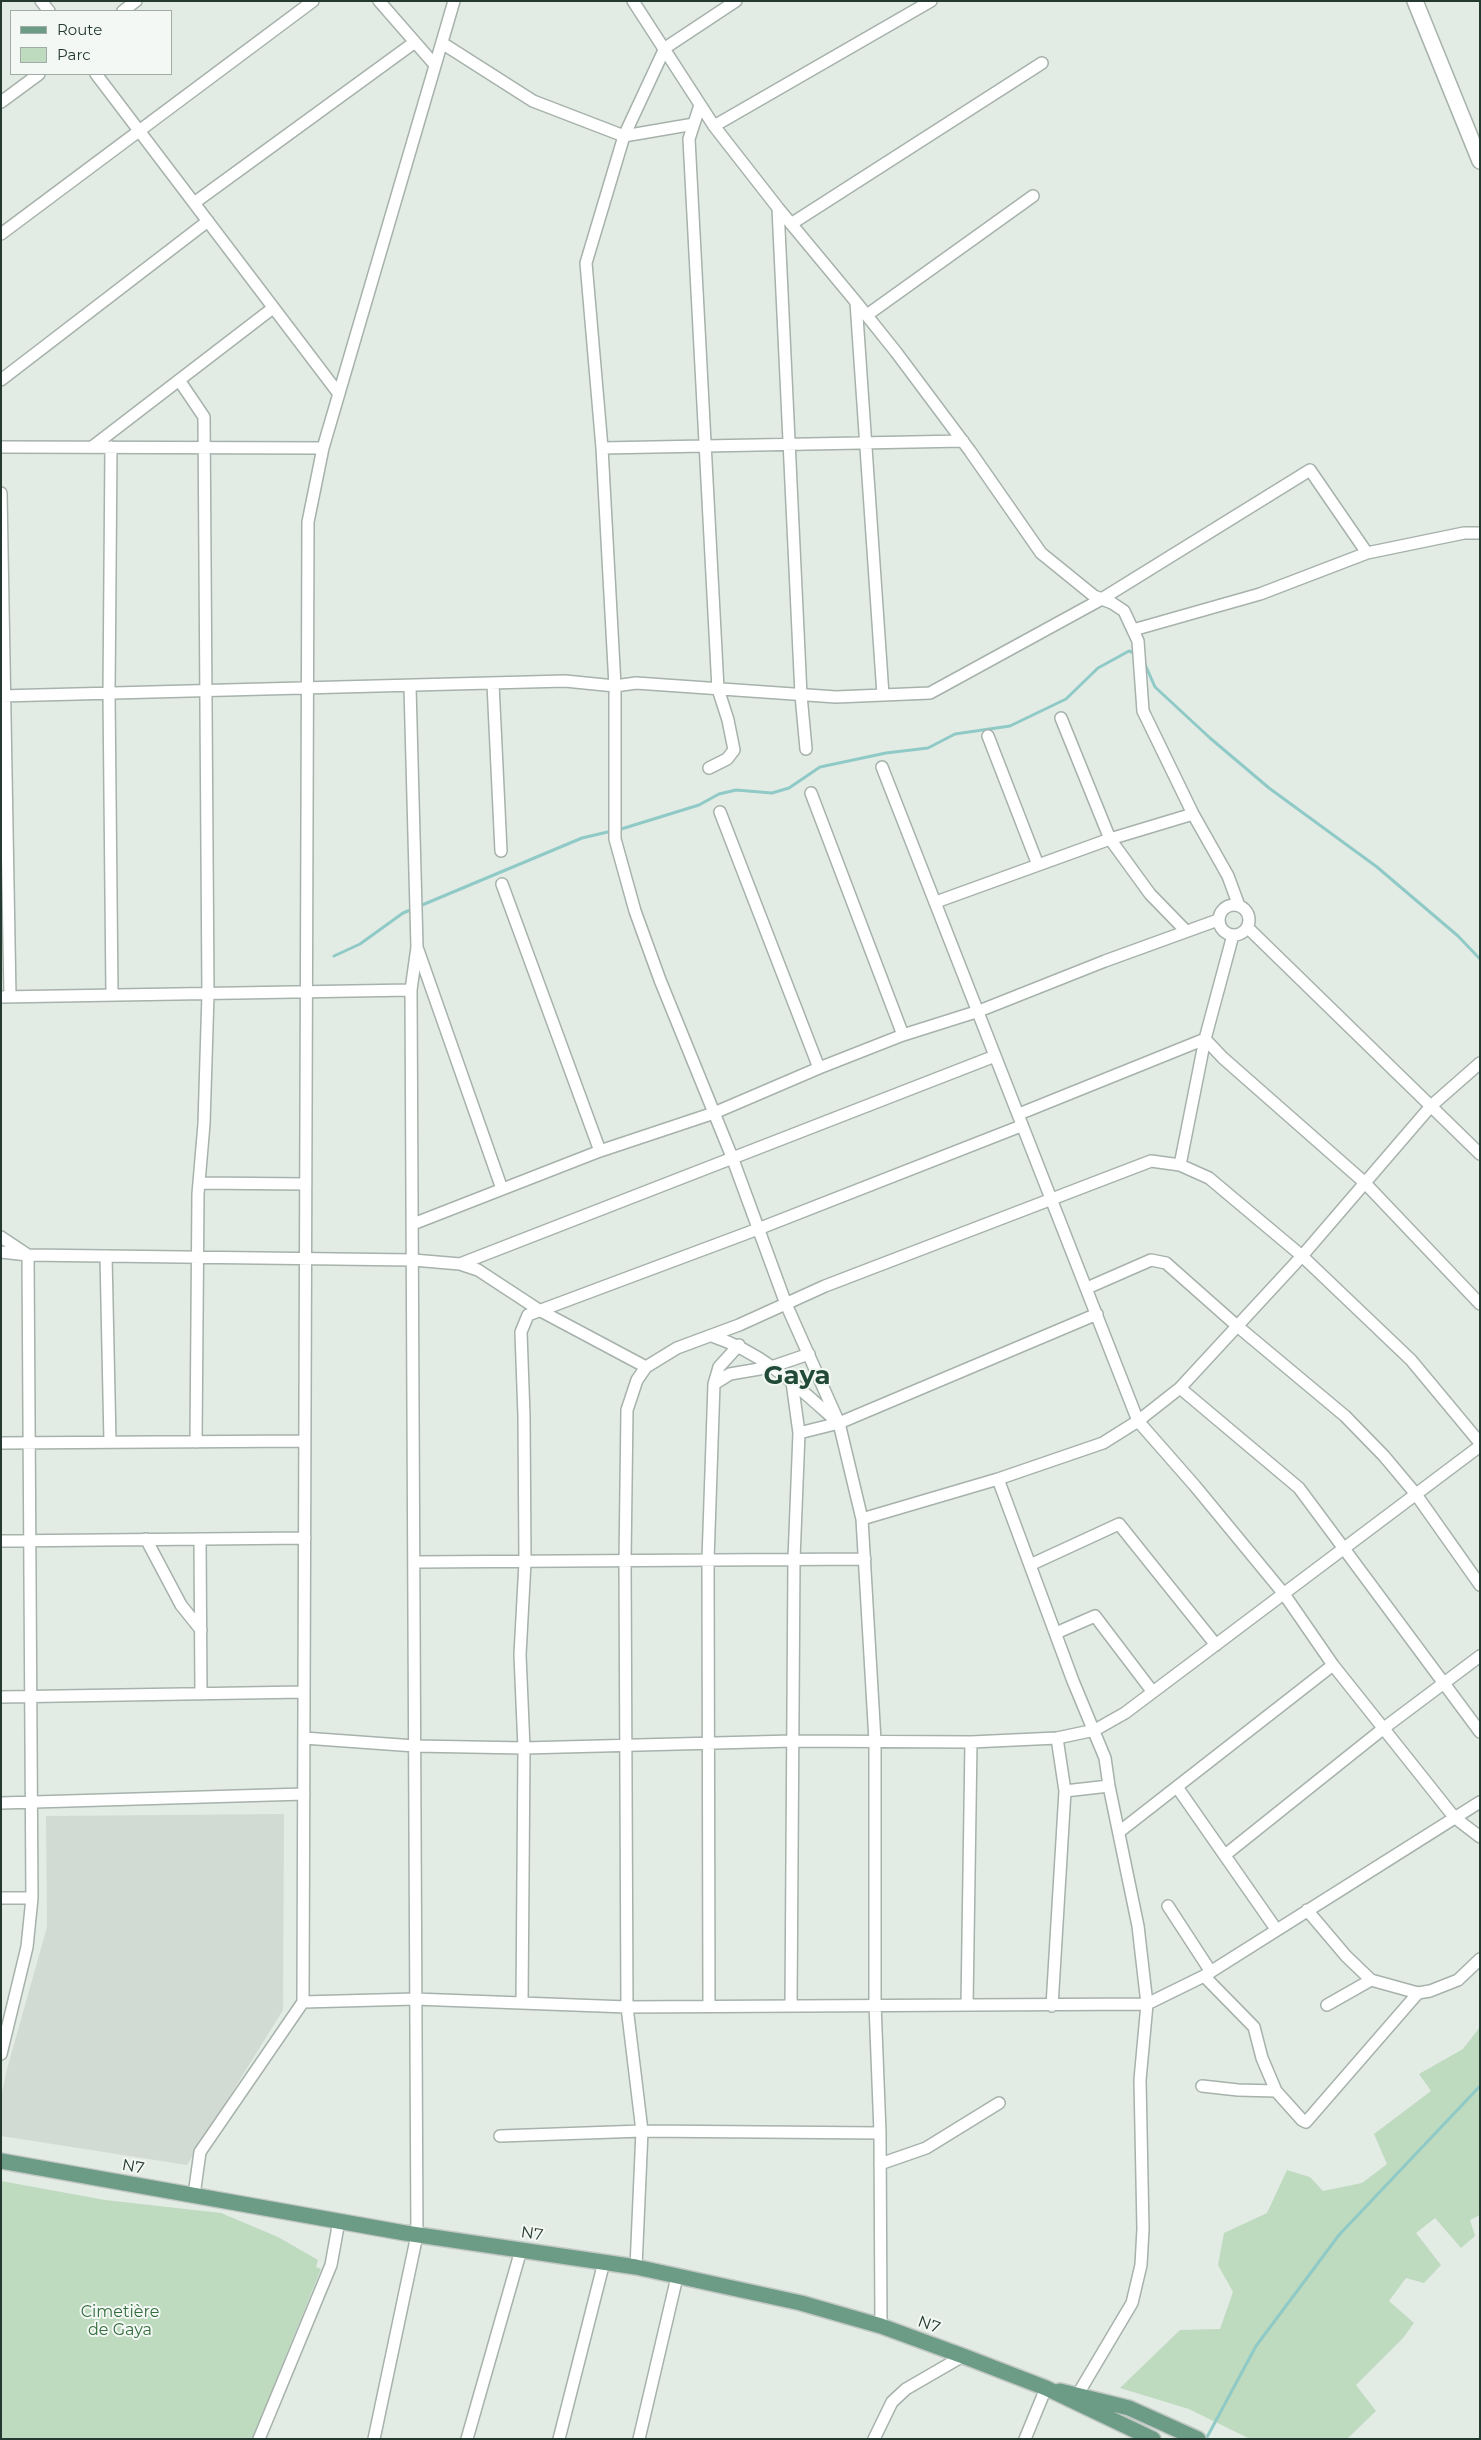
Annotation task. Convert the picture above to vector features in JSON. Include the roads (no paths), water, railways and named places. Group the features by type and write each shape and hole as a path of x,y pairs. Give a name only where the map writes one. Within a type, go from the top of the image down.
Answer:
{"main road":[{"name":"N7","path":"1,2161 417,2235 636,2267 801,2302 881,2326 1046,2388"},
{"path":"1046,2388 1078,2394 1129,2408 1193,2436"},
{"path":"1046,2388 1153,2439"}],"street":[{"path":"124,10 136,1"},
{"path":"1,234 313,1"},
{"path":"379,1 435,65"},
{"path":"194,2195 200,2152 303,2002 308,522 323,448 338,394 454,1"},
{"path":"633,1 714,126 778,208 856,302 963,441 1040,554 1066,576 1100,600 1112,603 1124,611 1138,641 1142,711 1193,814 1228,876 1239,906 1248,917 1247,927 1241,933 1233,935 1224,932 1218,920"},
{"path":"736,1 665,48 624,136 586,263 602,448 615,686 616,839 635,911 651,954 732,1157 786,1304 839,1423 862,1519 875,1741 875,2004 880,2133 881,2326"},
{"path":"714,126 931,1"},
{"path":"1414,1 1480,161"},
{"path":"194,203 415,42"},
{"path":"442,43 533,101 624,136 694,124"},
{"path":"791,224 1042,63"},
{"path":"1,102 38,75"},
{"path":"97,75 338,394"},
{"path":"700,105 689,139 705,446 718,689 728,720 734,750 727,759 709,768"},
{"path":"867,316 1033,196"},
{"path":"778,208 801,695 806,749"},
{"path":"1,380 208,221"},
{"path":"856,302 883,695"},
{"path":"92,448 273,308"},
{"path":"179,380 204,417 205,448 208,994 204,1124 199,1182 196,1442"},
{"path":"602,448 963,441"},
{"path":"1,447 323,448"},
{"path":"111,447 109,694 112,994"},
{"path":"3,696 410,687 565,681 615,686 636,684 836,697 930,693 1100,600 1310,470 1367,553"},
{"path":"1,493 6,997 411,990"},
{"path":"1133,630 1260,594 1367,553 1464,533 1480,533"},
{"path":"493,684 501,851"},
{"path":"374,2439 417,2235 414,2000 411,990 417,947 414,894 410,687"},
{"path":"1062,718 1110,839 1150,894 1186,931"},
{"path":"988,736 1038,865"},
{"path":"882,766 1138,1421 1284,1594 1333,1664 1454,1817 1480,1837"},
{"path":"811,792 903,1035"},
{"path":"720,812 818,1068"},
{"path":"936,902 1110,839 1193,814"},
{"path":"502,884 600,1150"},
{"path":"413,1224 600,1150 714,1113 818,1068 903,1035 979,1011 1218,920 1225,908 1239,906"},
{"path":"1247,927 1480,1154"},
{"path":"1180,1164 1205,1039 1233,935"},
{"path":"417,947 502,1189"},
{"path":"522,2003 524,1748 520,1655 525,1562 524,1416 521,1332 528,1315 758,1229 1020,1120 1205,1039"},
{"path":"1205,1039 1223,1058 1364,1182 1480,1304"},
{"path":"460,1264 995,1056"},
{"path":"862,1519 998,1480 1103,1443 1138,1421 1180,1388 1236,1325 1302,1256 1431,1106 1480,1062"},
{"path":"304,1738 414,1746 524,1748 627,1744 792,1741 972,1742 1057,1738 1095,1730 1125,1712 1216,1645 1480,1445 1411,1360 1302,1256 1209,1178 1180,1164 1151,1161 825,1286 712,1336 677,1348 646,1367 637,1380 627,1410 625,1561 627,1744 627,2007 642,2130 636,2267"},
{"path":"199,1182 306,1184"},
{"path":"1,1238 28,1255"},
{"path":"1,1252 28,1255 413,1260 460,1264 478,1270 539,1310 646,1367"},
{"path":"1,2054 5,2030 27,1948 32,1898 28,1255"},
{"path":"106,1256 110,1442"},
{"path":"1087,1288 1150,1260 1166,1264 1345,1416 1384,1456 1415,1493 1480,1584"},
{"path":"799,1433 839,1423 1096,1314"},
{"path":"712,1336 738,1345 772,1368 792,1382 839,1423"},
{"path":"709,2006 708,1560 714,1384 718,1367 738,1345"},
{"path":"714,1384 730,1374 772,1368 809,1354"},
{"path":"791,2005 794,1559 799,1433 792,1382"},
{"path":"1180,1388 1299,1488 1480,1732"},
{"path":"1,1443 305,1441"},
{"path":"998,1480 1073,1681 1095,1730 1105,1758 1138,1926 1147,2004 1140,2080 1143,2229 1141,2265 1132,2303 1078,2394"},
{"path":"1030,1565 1119,1524 1216,1645"},
{"path":"1,1541 305,1538"},
{"path":"200,1539 201,1694"},
{"path":"146,1540 181,1605 201,1630"},
{"path":"414,1562 865,1559"},
{"path":"1056,1633 1095,1616 1152,1691"},
{"path":"1224,1855 1384,1728 1480,1656"},
{"path":"1119,1832 1333,1664"},
{"path":"1,1697 304,1692"},
{"path":"1052,2006 1065,1791 1057,1738"},
{"path":"967,2006 972,1742"},
{"path":"1065,1791 1109,1786"},
{"path":"1177,1787 1276,1929"},
{"path":"1,1803 304,1794"},
{"path":"303,2002 414,2000 627,2007 875,2004 1052,2006 1147,2004 1207,1974 1480,1802"},
{"path":"1,1898 32,1898"},
{"path":"1168,1906 1207,1974 1254,2027 1262,2058 1276,2091 1306,2122 1311,2119 1418,1993"},
{"path":"1307,1910 1346,1956 1371,1980 1418,1993 1430,1992 1458,1980 1480,1958"},
{"path":"1328,2005 1371,1980"},
{"path":"1202,2086 1238,2090 1276,2091"},
{"path":"880,2164 926,2148 956,2132 999,2103"},
{"path":"500,2136 642,2130 880,2133"},
{"path":"259,2439 331,2265 339,2221"},
{"path":"466,2439 521,2250"},
{"path":"560,2439 604,2262"},
{"path":"639,2439 677,2277"},
{"path":"874,2439 892,2402 906,2389 964,2356"},
{"path":"1025,2439 1046,2388"}],"waterway":[{"path":"618,830 699,805 719,794 736,790 772,793 789,788 820,767 886,753 928,748 955,734 1010,726 1066,699 1098,668 1129,651 1136,654"},
{"path":"1144,662 1155,687 1210,738 1269,788 1377,867 1458,936 1480,959"},
{"path":"334,956 360,944 403,913 582,838 612,831"},
{"path":"1206,2439 1256,2346 1339,2235 1480,2086"}],"district":[{"name":"Gaya","path":"797,1376"}],"park label":[{"name":"Cimetière de Gaya","path":"120,2321"}]}
